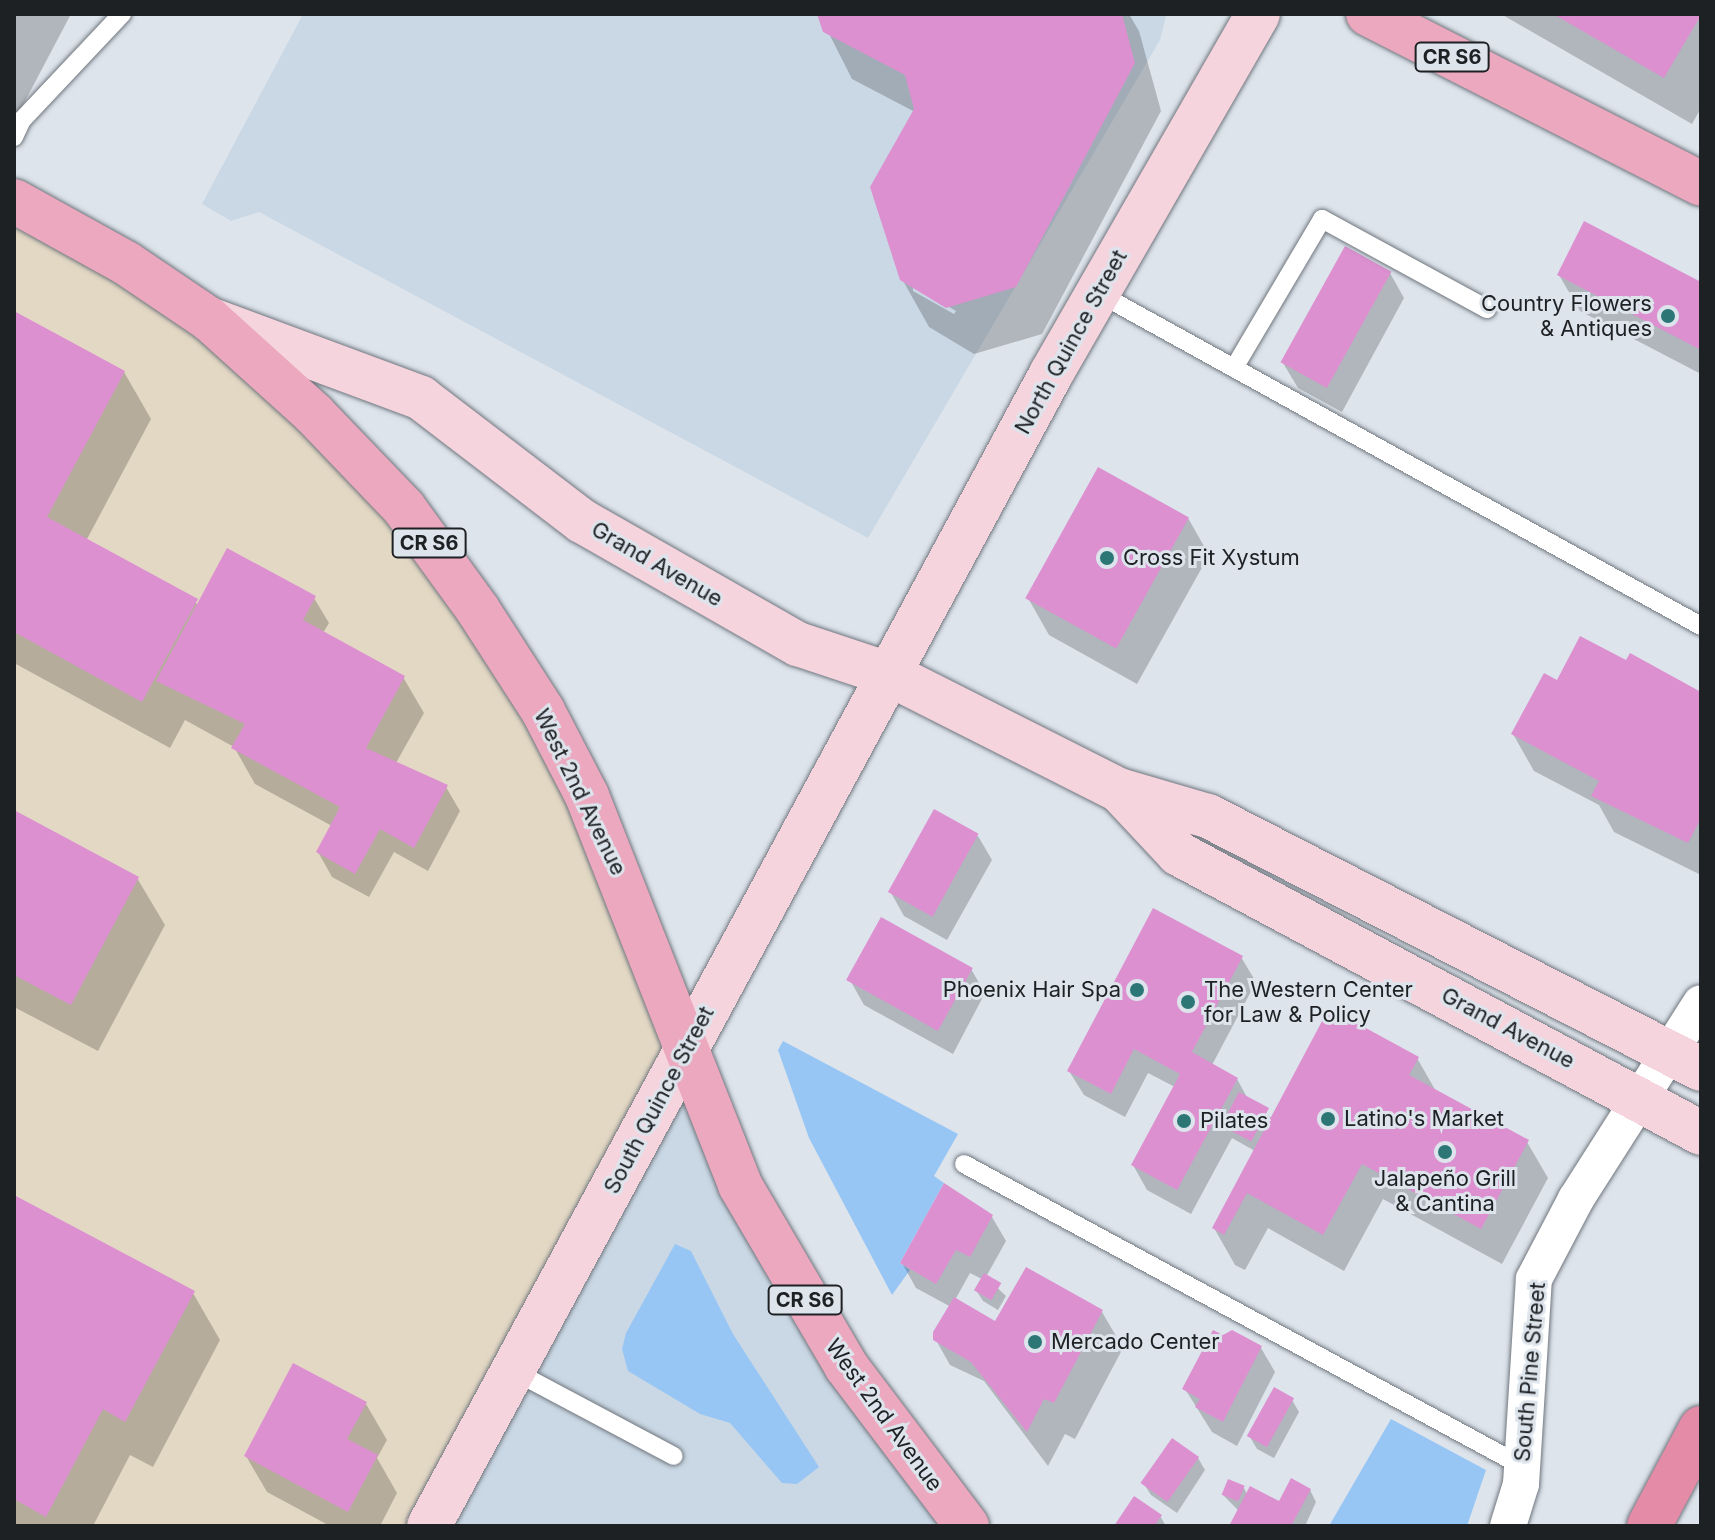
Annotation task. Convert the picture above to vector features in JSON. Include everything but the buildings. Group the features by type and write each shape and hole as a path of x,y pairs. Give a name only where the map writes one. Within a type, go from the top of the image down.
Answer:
{"highway":[{"path":"1649,1526 1701,1428"}],"main road":[{"name":"North Quince Street","path":"891,675 1098,293 1258,14"},
{"name":"CR S6","path":"1368,14 1701,184"},
{"name":"West 2nd Avenue","path":"14,201 126,263 209,319 314,414 404,508 486,622 543,711 587,796 740,1185 791,1276 854,1377 967,1526"},
{"name":"Grand Avenue","path":"209,319 421,398 582,521 798,644 891,675 1119,790 1208,816 1686,1061"},
{"name":"South Quince Street","path":"429,1526 891,675"},
{"name":"Grand Avenue","path":"1119,790 1179,854 1701,1133"}],"street":[{"name":"South Pine Street","path":"1508,1526 1522,1466 1534,1279 1576,1199 1641,1100 1686,1061 1701,1003"}],"lane":[{"path":"14,137 22,120 122,14"},
{"path":"1234,368 1322,219 1487,309"},
{"path":"1098,293 1701,626"},
{"path":"964,1164 1522,1466"},
{"path":"512,1370 674,1456"}],"shaded area":[{"path":"303,14 1166,16 1160,40 868,538 259,212 231,221 202,204"},
{"path":"14,201 209,319 478,610 687,1048 429,1526 14,1526"},
{"path":"783,1041 958,1134 934,1176 944,1183 900,1263 910,1270 892,1295 809,1138 778,1050"},
{"path":"687,1048 721,1142 967,1526 429,1526"},
{"path":"675,1244 691,1251 733,1334 819,1467 797,1484 782,1483 730,1423 700,1414 628,1371 622,1349 626,1333"},
{"path":"1391,1419 1486,1470 1467,1526 1329,1526"}],"place":[{"name":"Country Flowers & Antiques","path":"1668,316"},
{"name":"Cross Fit Xystum","path":"1107,558"},
{"name":"Phoenix Hair Spa","path":"1137,990"},
{"name":"The Western Center for Law & Policy","path":"1188,1002"},
{"name":"Latino's Market","path":"1328,1119"},
{"name":"Pilates","path":"1184,1121"},
{"name":"Jalapeño Grill & Cantina","path":"1445,1152"},
{"name":"Mercado Center","path":"1035,1342"}]}
